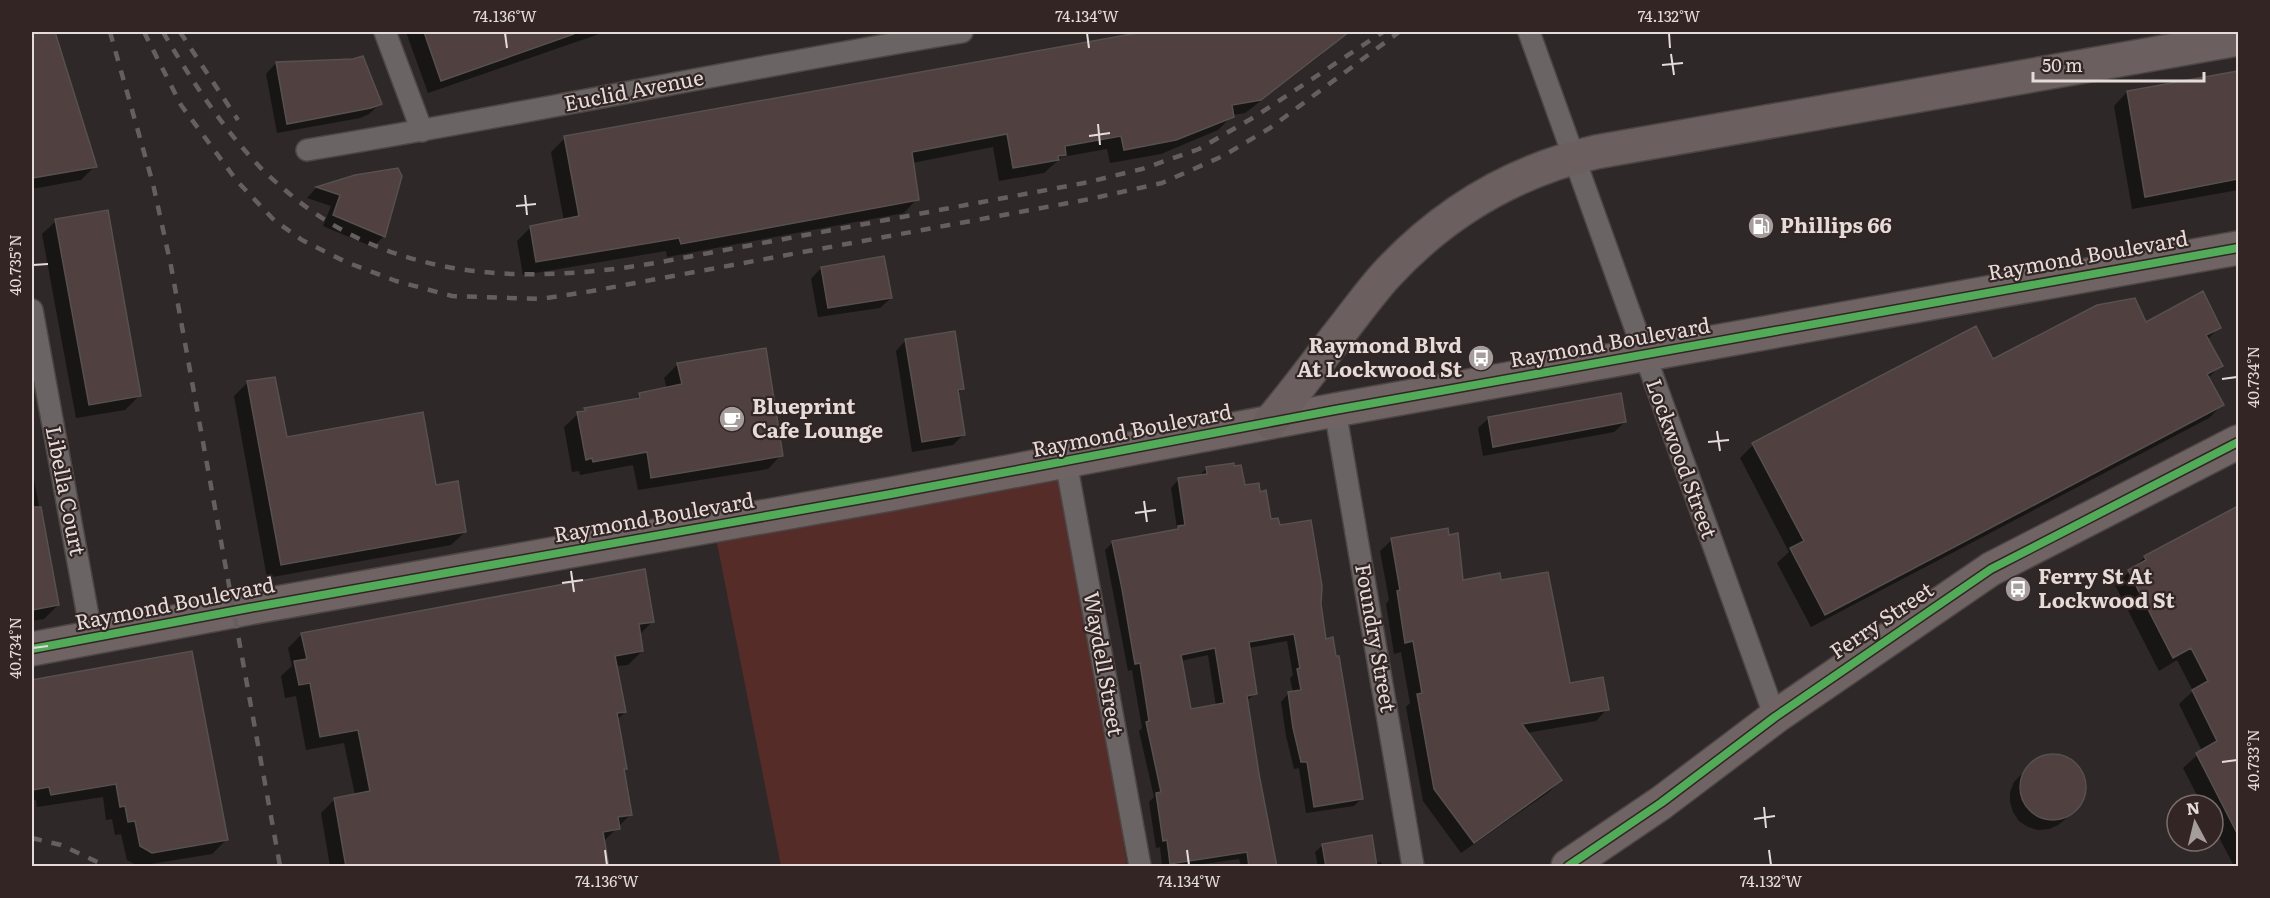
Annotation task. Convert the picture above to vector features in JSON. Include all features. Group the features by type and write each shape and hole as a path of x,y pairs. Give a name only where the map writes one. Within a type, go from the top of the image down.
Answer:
{"highway":[{"path":"1270,422 1384,277 1415,247 1458,212 1487,193 1544,166 1572,157 2238,39"}],"main road":[{"name":"Raymond Boulevard","path":"32,650 266,605 1066,462 1335,410 2238,248"},
{"name":"Ferry Street","path":"1568,867 1661,802 1775,717 1992,569 2238,441"}],"street":[{"path":"385,32 422,131"},
{"name":"Euclid Avenue","path":"307,150 422,131 952,32"},
{"name":"Lockwood Street","path":"1529,32 1775,717"},
{"name":"Libella Court","path":"32,310 92,638"},
{"name":"Foundry Street","path":"1335,410 1413,867"},
{"name":"Waydell Street","path":"1066,462 1140,867"}],"shaded area":[{"path":"1070,465 1127,866 781,866 713,523"}],"building":[{"path":"32,32 55,32 97,167 32,178"},
{"path":"424,32 574,32 574,34 441,81"},
{"path":"1143,32 1349,32 1261,100 1232,105 1234,117 1176,140 1124,150 1121,136 1065,146 1066,155 1058,156 1059,160 1013,168 1007,134 912,152 919,200 681,244 679,238 536,262 530,226 579,216 564,136"},
{"path":"363,56 382,104 287,124 276,62 353,59"},
{"path":"2238,71 2238,179 2145,197 2127,91"},
{"path":"398,168 402,176 385,237 333,215 340,195 316,187 355,175"},
{"path":"108,210 141,396 89,405 55,219"},
{"path":"884,256 892,298 828,308 821,267"},
{"path":"2203,291 2221,328 2206,335 2223,366 2207,374 2224,405 1825,615 1790,548 1804,541 1752,443 1976,326 1993,359 2097,305 2135,298 2146,322"},
{"path":"955,331 964,389 958,390 965,435 922,442 905,339"},
{"path":"766,348 783,456 651,478 647,452 593,462 592,458 586,460 577,412 586,411 584,408 640,398 639,393 682,384 677,363"},
{"path":"275,377 287,437 423,412 436,485 458,481 466,532 281,565 247,381"},
{"path":"1621,393 1626,422 1493,447 1488,417"},
{"path":"1234,463 1234,466 1241,465 1245,485 1259,483 1260,492 1266,490 1271,519 1278,518 1280,525 1311,520 1322,586 1321,604 1326,639 1333,637 1336,656 1339,656 1363,799 1314,807 1307,762 1301,762 1288,692 1301,690 1294,634 1249,642 1257,694 1247,696 1277,867 1249,867 1247,852 1170,864 1167,840 1163,841 1156,793 1161,792 1146,722 1149,721 1140,663 1135,664 1112,541 1178,529 1178,526 1185,525 1178,478 1207,474 1206,467","holes":["1215,648 1224,703 1191,709 1181,655"]},
{"path":"2238,506 2238,835 2225,810 2225,793 2216,793 2196,753 2217,741 2192,690 2208,681 2191,648 2173,658 2128,570 2146,560 2144,556"},
{"path":"32,507 41,507 59,605 32,610"},
{"path":"1448,528 1449,535 1458,533 1463,580 1500,573 1501,580 1548,572 1570,683 1603,677 1609,710 1522,724 1562,780 1474,843 1434,789 1417,694 1422,693 1413,641 1405,643 1397,591 1400,590 1391,538"},
{"path":"645,569 654,622 639,624 643,651 615,656 626,712 617,713 632,815 618,817 620,829 603,832 609,867 346,867 334,798 370,791 358,730 320,737 310,683 299,685 294,661 307,659 301,633"},
{"path":"192,651 228,840 152,853 140,846 135,821 128,822 125,806 120,807 116,784 51,795 49,787 32,790 32,680"},
{"path":"2047,754 2059,754 2071,759 2081,769 2086,787 2084,800 2071,815 2059,820 2047,820 2035,815 2025,805 2020,793 2020,781 2025,769 2035,759"},
{"path":"1372,835 1377,867 1326,867 1322,844"}],"railway":[{"path":"110,32 153,184 171,266 280,866"},
{"path":"144,32 181,105 237,181 274,220 302,240 346,262 396,281 452,296 541,299 1090,199 1162,183 1223,156 1270,128 1399,32"},
{"path":"163,32 207,101 244,150 264,172 326,221 370,244 416,260 463,270 512,274 561,274 661,262 1084,183 1142,169 1199,149 1256,116 1383,32"},
{"path":"180,32 238,120"},
{"path":"32,838 61,845 106,866"}],"cycle path":[{"path":"32,649 249,608 891,494 1335,410 2238,248"},
{"path":"1568,866 1661,803 1775,717 1991,569 2238,442"}],"place":[{"name":"Phillips 66","path":"1761,226"},
{"name":"Raymond Blvd At Lockwood St","path":"1481,358"},
{"name":"Blueprint Cafe Lounge","path":"732,419"},
{"name":"Ferry St At Lockwood St","path":"2018,589"}]}
